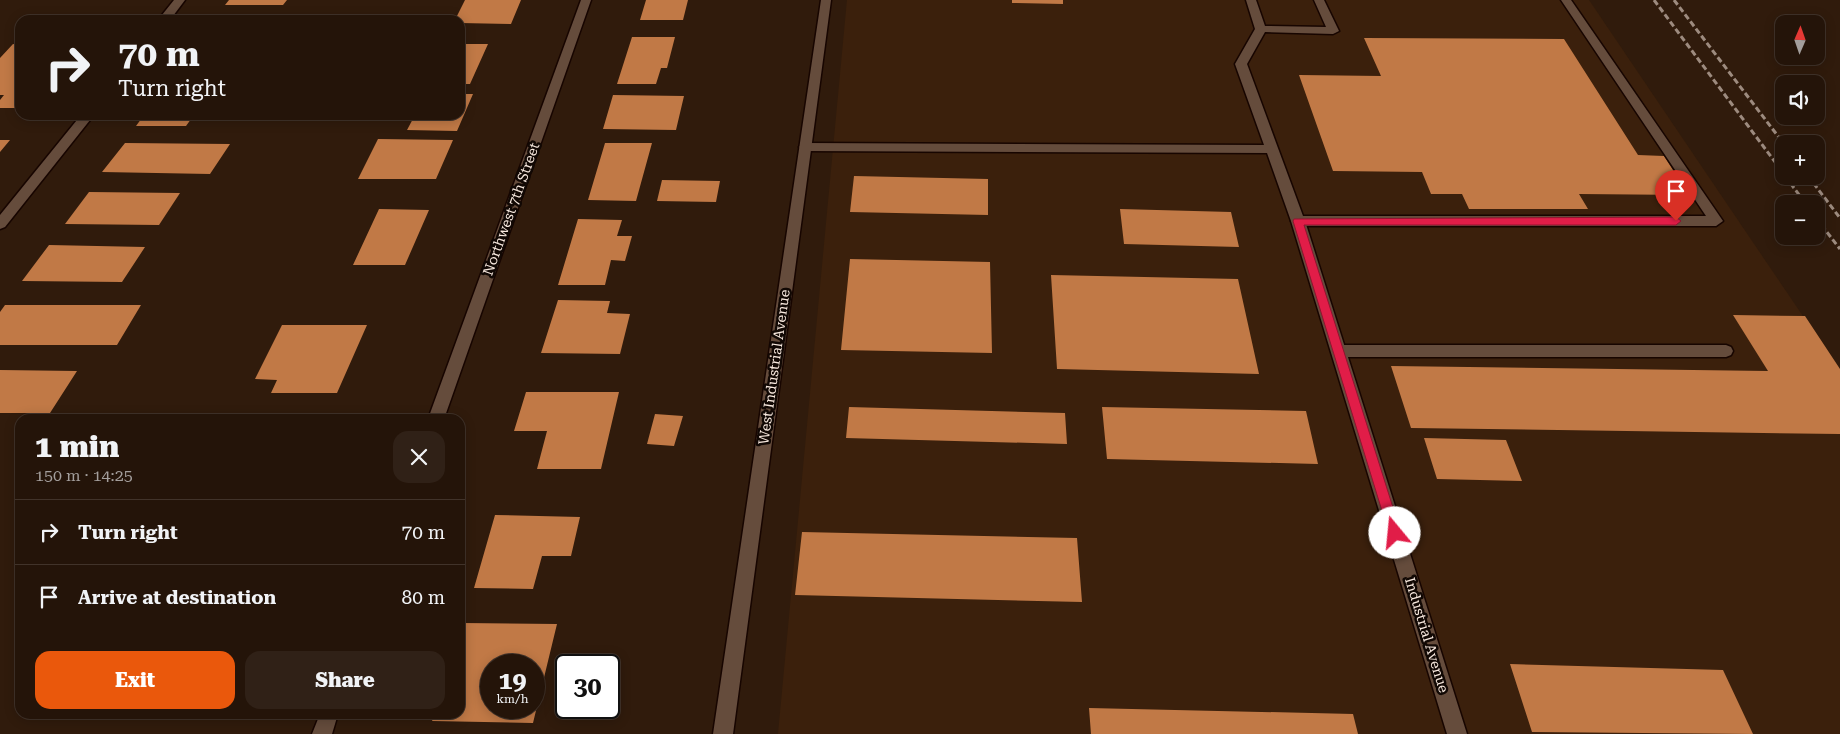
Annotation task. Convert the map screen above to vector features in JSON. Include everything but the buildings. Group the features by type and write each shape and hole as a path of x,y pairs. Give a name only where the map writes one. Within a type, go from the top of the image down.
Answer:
{"street":[{"path":"168,15 180,0"},
{"name":"Northwest 7th Street","path":"438,414 586,0"},
{"name":"West Industrial Avenue","path":"723,734 826,0"},
{"path":"1251,0 1261,29 1333,31 1319,0"},
{"path":"1298,221 1716,221 1566,0"},
{"name":"Industrial Avenue","path":"1261,29 1241,64 1298,221 1458,734"},
{"path":"0,224 84,120"},
{"path":"805,147 1272,149"},
{"path":"1338,351 1726,351"},
{"path":"322,734 327,719"}],"shaded area":[{"path":"847,0 1589,0 1840,371 1840,734 778,734"}],"railway":[{"path":"1654,0 1775,162"},
{"path":"1674,0 1777,135"},
{"path":"1792,185 1799,195"},
{"path":"1815,185 1840,218"},
{"path":"1825,230 1840,249"}],"route":[{"path":"1395,533 1298,221 1676,221"}]}
